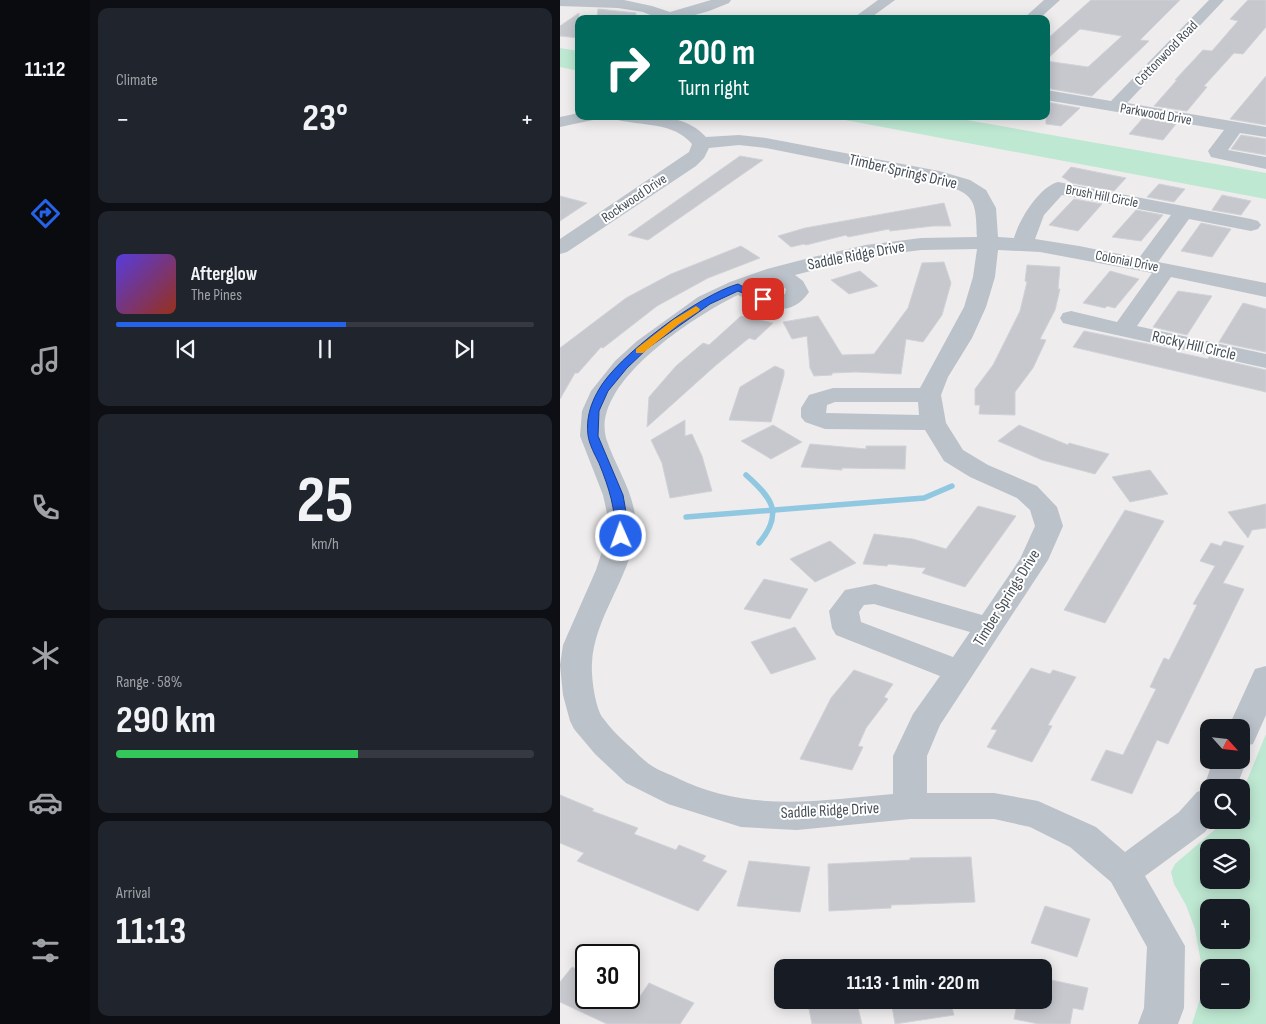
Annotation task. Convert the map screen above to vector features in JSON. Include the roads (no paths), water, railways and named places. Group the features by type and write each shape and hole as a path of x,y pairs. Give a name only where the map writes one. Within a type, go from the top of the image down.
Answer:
{"street":[{"path":"681,15 724,0"},
{"path":"865,15 888,0"},
{"path":"1035,15 1053,0"},
{"name":"Cottonwood Road","path":"1114,107 1217,0"},
{"path":"560,2 586,1 642,8 662,15"},
{"path":"627,15 642,8"},
{"name":"Parkwood Drive","path":"1050,96 1266,132"},
{"path":"560,122 575,119"},
{"path":"645,120 683,127 698,138 701,143"},
{"path":"1236,127 1217,153 1266,163"},
{"name":"Timber Springs Drive","path":"701,143 754,141 952,180 972,189 984,201 988,243 984,277 974,307 960,338 936,377 929,395 933,423 953,455 979,471 1027,492 1043,507 1050,526 1034,560 925,722 910,756 910,806"},
{"name":"Rockwood Drive","path":"560,248 689,162 698,154 701,143"},
{"name":"Brush Hill Circle","path":"1023,245 1027,226 1035,212 1058,188 1251,225"},
{"path":"1144,264 1184,212"},
{"name":"Colonial Drive","path":"988,243 1079,252 1266,290"},
{"name":"Saddle Ridge Drive","path":"988,243 921,244 866,251 820,261 779,273 738,287 706,302 645,346 623,366 603,391 594,411 593,436 617,495 622,518 621,536 610,570 578,645 576,665 579,695 586,721 607,745 638,774 680,795 741,813 796,816 910,806 994,806 1038,815 1083,838 1124,872 1166,946 1164,1008 1158,1024"},
{"name":"Rocky Hill Circle","path":"1123,330 1166,269"},
{"name":"Rocky Hill Circle","path":"1071,318 1266,362"},
{"path":"929,395 833,395 818,400 812,408 814,417 826,421 933,423"},
{"path":"959,671 847,628 844,611 855,597 876,594 990,627"},
{"path":"1248,719 1266,677"},
{"path":"1124,872 1192,822 1200,812"}],"waterway":[{"path":"746,475 763,491 773,510"},
{"path":"773,510 924,498 952,486"},
{"path":"686,517 773,510"},
{"path":"759,543 771,523 773,510"}]}
